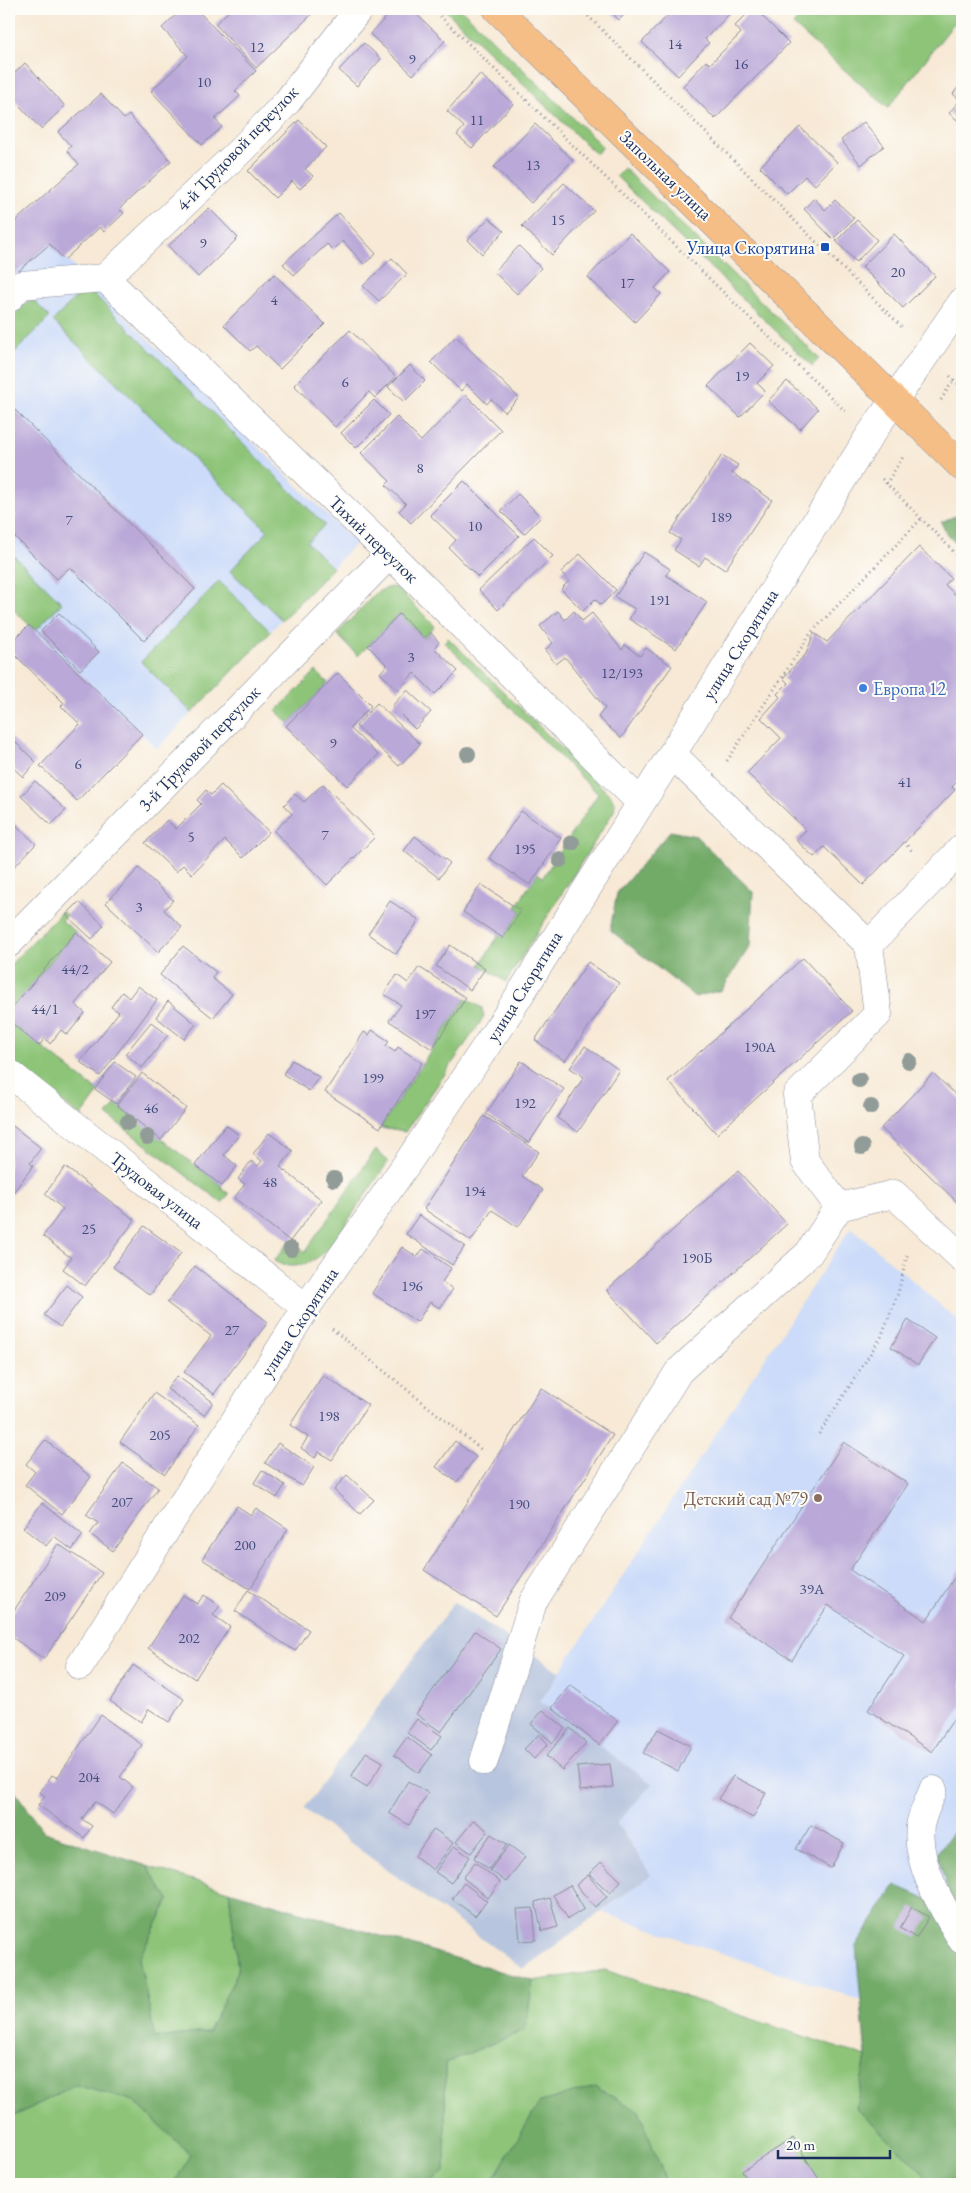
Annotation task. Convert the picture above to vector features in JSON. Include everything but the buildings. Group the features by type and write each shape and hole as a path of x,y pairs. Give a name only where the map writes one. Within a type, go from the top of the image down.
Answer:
{"main road":[{"name":"Запольная улица","path":"497,9 962,467"}],"street":[{"name":"4-й Трудовой переулок","path":"105,278 242,149 287,102 359,9"},
{"path":"9,298 21,285 105,278"},
{"name":"Тихий переулок","path":"105,278 390,554 640,802"},
{"name":"улица Скорятина","path":"80,1666 306,1308 410,1159 507,1014 894,398 962,302"},
{"name":"3-й Трудовой переулок","path":"9,943 390,554"},
{"path":"672,754 869,945 878,1014 797,1096 805,1162 839,1207"},
{"path":"869,945 962,848"},
{"name":"Трудовая улица","path":"9,1073 306,1308"},
{"path":"484,1761 534,1602 680,1371 809,1253 839,1207 894,1194 962,1258"},
{"path":"933,1790 920,1826 921,1850 939,1902 962,1940"}],"path":[{"path":"434,9 865,443 886,484 962,560"},
{"path":"581,9 962,388"},
{"path":"709,788 811,633 921,519"},
{"path":"819,1434 881,1338 898,1293 918,1216"},
{"path":"306,1308 483,1451"}],"shaded area":[{"path":"22,215 356,543 157,749 9,605 9,227"},
{"name":"Детский сад №79","path":"851,1227 962,1324 962,1986 921,2021 601,1912 651,1875 540,1702"},
{"path":"454,1602 560,1672 540,1702 652,1784 617,1823 651,1875 523,1969 304,1809"}],"green space":[{"path":"444,9 461,9 603,147 596,154"},
{"path":"805,9 962,9 962,13 888,108 793,25"},
{"path":"624,168 819,358 812,366 616,176"},
{"path":"86,286 325,525 307,542 333,568 282,620 230,571 268,531 53,321"},
{"path":"31,298 50,317 11,356 9,354 9,320"},
{"path":"955,516 962,523 962,549 947,535 941,522"},
{"path":"9,551 62,603 35,631 9,605"},
{"path":"219,581 271,632 192,713 141,662"},
{"path":"390,587 397,588 435,626 424,638 399,614 358,656 337,634 377,592"},
{"path":"448,638 612,797 615,804 614,811 506,982 480,965 499,935 503,938 521,911 516,907 537,873 543,877 598,794 444,642"},
{"path":"316,671 328,683 289,723 276,711"},
{"path":"670,831 696,836 753,892 750,946 722,990 695,997 610,930 617,893"},
{"path":"62,911 66,915 62,921 76,932 9,1011 9,966"},
{"path":"466,998 482,1008 484,1017 405,1132 380,1128"},
{"path":"9,1021 99,1092 81,1117 9,1060"},
{"path":"116,1104 222,1186 229,1194 222,1203 107,1115"},
{"path":"376,1149 388,1162 330,1247 318,1257 297,1266 274,1261 290,1241 305,1252"},
{"path":"9,1783 44,1832 147,1866 169,1900 139,1958 155,2038 208,2032 238,1971 229,1891 533,1981 525,2030 445,2063 445,2172 426,2184 173,2184 191,2155 134,2101 75,2085 9,2119"},
{"path":"962,1820 962,1915 948,1892 937,1853"},
{"path":"147,1866 229,1891 238,1971 208,2032 155,2038 139,1958 169,1900"},
{"path":"895,1885 929,1900 962,1959 962,2184 931,2184 927,2177 856,2108 866,2057 856,1946"},
{"path":"605,1970 866,2057 856,2108 927,2177 931,2184 667,2184 639,2111 540,2102 490,2184 426,2184 445,2172 445,2063 525,2030 533,1981"},
{"path":"75,2085 134,2101 191,2155 173,2184 9,2184 9,2119"},
{"path":"595,2087 639,2111 667,2184 490,2184 540,2102"}],"place":[{"name":"Улица Скорятина","path":"825,247"},
{"name":"Европа 12","path":"863,688"},
{"name":"Детский сад №79","path":"818,1498"}]}
